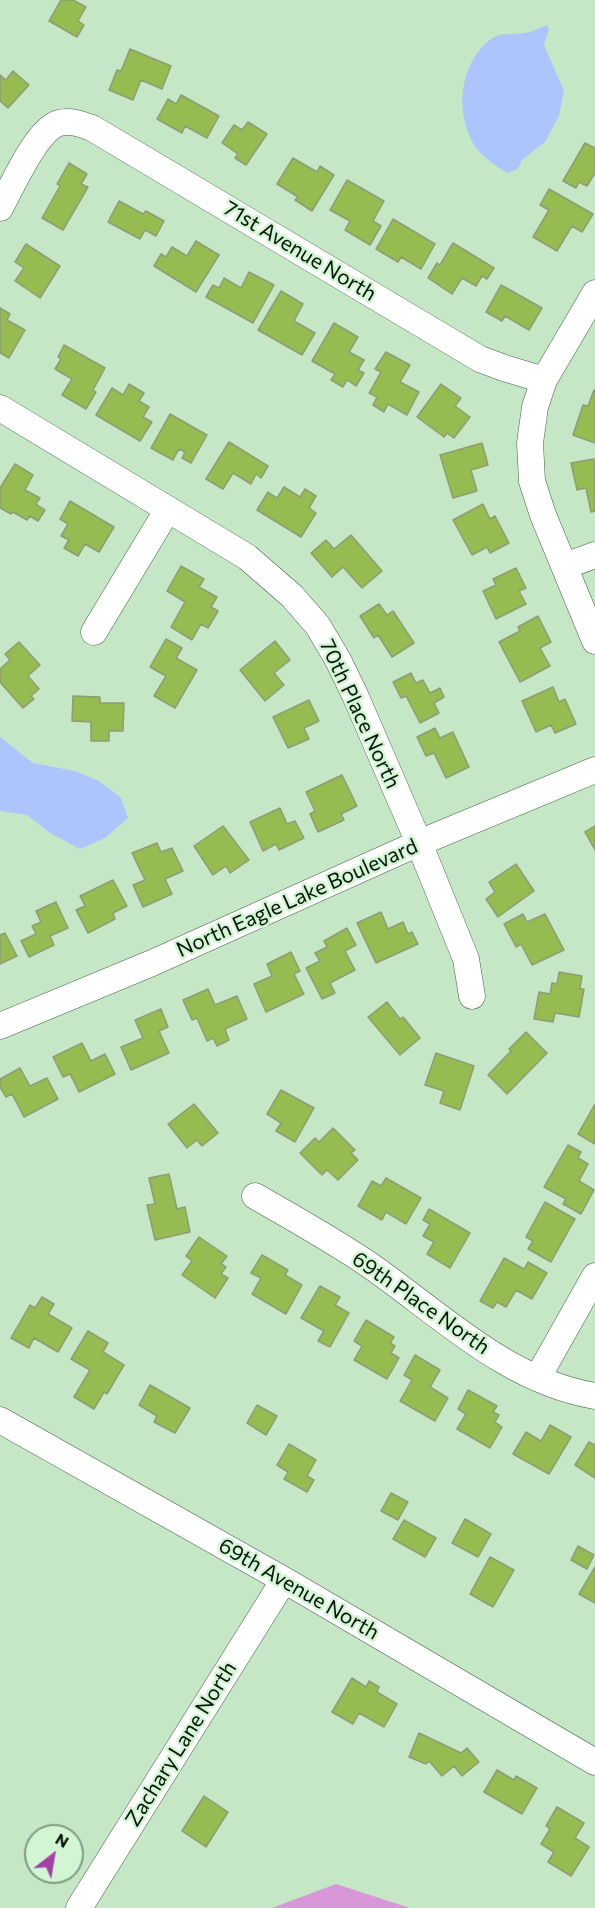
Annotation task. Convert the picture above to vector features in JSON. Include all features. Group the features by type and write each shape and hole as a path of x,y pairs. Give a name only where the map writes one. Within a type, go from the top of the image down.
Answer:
{"street":[{"name":"71st Avenue North","path":"0,208 37,142 46,131 59,123 75,122 92,128 480,359 544,380"},
{"path":"595,292 544,380 535,407 530,443 532,481 543,516 595,641"},
{"name":"70th Place North","path":"0,408 231,546 262,568 318,626 347,678 419,843 466,959 472,996"},
{"path":"94,632 168,509"},
{"path":"564,566 595,555"},
{"name":"North Eagle Lake Boulevard","path":"0,1026 163,958 419,843 595,770"},
{"name":"69th Place North","path":"255,1196 323,1235 369,1265 508,1364 561,1387 595,1396"},
{"path":"538,1377 595,1276"},
{"name":"69th Avenue North","path":"0,1420 284,1580 595,1762"},
{"name":"Zachary Lane North","path":"79,1908 284,1580"}],"shaded area":[{"path":"336,1884 410,1908 272,1908"}],"water":[{"path":"547,25 549,29 544,45 564,91 559,116 545,142 522,160 518,169 508,173 493,164 473,143 464,118 463,91 466,78 477,53 491,39 504,34 536,30"},
{"path":"0,737 33,763 75,771 99,781 121,798 128,818 105,838 80,849 50,833 27,815 0,811"}],"building":[{"path":"61,0 73,0 86,7 78,21 84,25 77,37 49,21"},
{"path":"130,49 171,66 162,89 141,80 133,100 109,90 117,70 121,71"},
{"path":"13,71 29,85 8,108 0,101 0,75 6,80"},
{"path":"181,95 219,116 207,138 185,126 182,133 157,119 168,99 176,104"},
{"path":"248,122 267,134 246,165 235,158 238,154 222,143 234,125 242,130"},
{"path":"585,143 595,148 595,173 587,186 579,182 576,188 563,181"},
{"path":"293,158 317,172 320,166 334,175 312,211 295,200 298,197 277,184"},
{"path":"69,163 87,174 81,184 88,187 63,230 42,218 60,186 57,184"},
{"path":"347,180 384,201 373,221 381,226 370,245 345,230 350,221 330,210"},
{"path":"549,189 593,214 582,232 572,226 557,251 533,237 549,210 540,205"},
{"path":"119,201 143,214 146,211 164,221 156,236 145,230 140,239 108,222"},
{"path":"393,219 435,244 421,269 401,257 398,262 376,249"},
{"path":"196,241 219,255 196,292 154,266 161,254 166,257 172,247 187,256"},
{"path":"453,243 494,268 487,279 482,276 476,286 462,278 452,294 428,278 437,263 440,265"},
{"path":"26,244 60,266 40,298 15,281 24,268 15,262"},
{"path":"249,272 274,285 253,323 206,297 213,285 219,288 224,278 241,288"},
{"path":"501,285 542,308 529,330 505,316 502,321 486,312"},
{"path":"281,291 303,304 294,321 315,333 302,355 258,330"},
{"path":"0,308 10,314 7,320 25,330 9,358 0,353"},
{"path":"334,323 358,337 349,352 364,360 358,370 364,373 356,386 347,380 343,387 331,380 335,374 312,361"},
{"path":"64,345 105,368 93,390 96,392 86,409 62,395 72,379 55,369 61,359 58,357"},
{"path":"386,352 410,365 400,382 419,392 407,415 388,404 384,412 373,405 377,397 369,393 381,372 375,369"},
{"path":"129,384 144,393 139,401 149,407 143,417 152,422 140,441 96,415 112,388 123,395"},
{"path":"441,384 461,398 455,406 470,417 454,438 447,433 444,437 417,417"},
{"path":"594,390 595,443 573,435 583,405 588,406"},
{"path":"170,414 207,435 191,463 182,458 185,452 179,449 173,460 151,448"},
{"path":"229,442 268,466 261,478 256,474 251,484 233,473 223,489 206,479"},
{"path":"482,443 488,465 471,470 477,491 453,498 440,455"},
{"path":"594,459 595,511 591,512 586,488 577,490 571,463"},
{"path":"15,464 33,475 25,490 40,498 36,504 45,510 38,521 30,516 27,520 0,508 0,488"},
{"path":"284,487 300,497 305,489 316,496 309,508 316,513 301,537 257,510 268,492 277,498"},
{"path":"70,501 114,527 99,552 85,544 78,556 64,548 69,540 61,536 68,524 60,519"},
{"path":"483,504 490,519 495,516 509,543 490,553 487,547 472,555 453,520"},
{"path":"351,535 382,571 362,588 343,567 332,577 311,553 326,540 334,549"},
{"path":"181,566 204,579 199,587 217,597 211,607 218,611 208,628 201,624 192,640 171,627 185,602 167,591"},
{"path":"516,568 526,588 519,591 526,604 496,619 483,591 496,585 493,579"},
{"path":"379,604 387,615 393,611 414,643 392,657 378,635 374,638 360,616"},
{"path":"538,616 551,642 540,648 550,666 520,682 499,642 520,631 518,627"},
{"path":"166,639 182,648 176,658 197,670 175,708 154,696 166,676 150,667"},
{"path":"275,641 290,660 274,673 284,685 265,701 240,670"},
{"path":"19,642 40,665 28,676 39,689 31,696 34,699 23,708 0,682 0,669 10,660 5,654"},
{"path":"411,673 416,683 423,680 430,693 440,688 444,697 434,703 439,713 420,723 406,696 401,698 393,682"},
{"path":"553,687 559,702 565,699 576,724 555,733 551,725 536,732 522,701"},
{"path":"73,696 100,697 100,703 124,703 123,731 109,731 109,741 91,741 91,722 72,721"},
{"path":"309,700 319,721 304,728 309,739 288,748 273,717"},
{"path":"435,728 440,738 453,732 469,767 446,778 434,753 426,756 417,737"},
{"path":"342,775 357,806 341,814 344,820 318,832 310,814 315,811 306,792"},
{"path":"280,808 287,824 295,821 304,838 279,850 276,844 263,851 250,822"},
{"path":"223,826 249,860 230,873 226,866 213,875 194,846"},
{"path":"595,826 595,850 585,832"},
{"path":"157,843 161,852 172,848 183,871 165,879 172,894 143,907 133,885 145,880 132,853"},
{"path":"516,864 534,891 498,917 486,899 495,892 489,882"},
{"path":"113,880 127,906 113,913 115,919 88,933 76,910 85,906 80,896"},
{"path":"56,902 68,928 50,936 54,945 29,957 21,941 36,934 32,926 41,922 36,911"},
{"path":"381,912 388,929 403,922 408,934 412,932 418,944 376,963 357,923"},
{"path":"523,914 527,922 545,914 564,950 532,965 521,944 516,947 504,924"},
{"path":"347,928 356,945 345,951 355,970 330,983 335,993 322,999 306,968 320,961 315,953 327,947 324,941"},
{"path":"5,933 17,956 0,964 0,935"},
{"path":"291,952 300,971 294,974 304,994 266,1012 254,984 272,976 267,964"},
{"path":"559,972 582,976 580,989 584,989 579,1017 555,1013 553,1022 534,1019 539,992 550,994 552,983 557,984"},
{"path":"208,989 215,1005 237,996 247,1019 225,1029 229,1040 217,1046 213,1038 207,1041 197,1018 192,1020 183,1000"},
{"path":"387,1002 400,1019 403,1017 420,1038 400,1055 368,1017"},
{"path":"161,1009 168,1027 159,1031 169,1053 131,1070 121,1047 143,1038 135,1020"},
{"path":"526,1032 547,1053 507,1094 488,1075"},
{"path":"82,1043 91,1061 105,1054 115,1074 79,1092 70,1074 63,1077 53,1057"},
{"path":"436,1053 474,1066 460,1110 440,1103 444,1091 425,1085"},
{"path":"20,1068 30,1086 47,1078 58,1099 24,1117 12,1094 6,1097 0,1087 0,1079"},
{"path":"281,1090 314,1108 295,1142 276,1131 281,1123 267,1114"},
{"path":"194,1104 218,1133 202,1146 197,1140 187,1148 168,1124"},
{"path":"595,1104 595,1144 578,1134"},
{"path":"333,1128 355,1150 351,1153 358,1160 338,1180 327,1170 322,1175 300,1153 315,1138 319,1142"},
{"path":"568,1145 581,1152 578,1158 588,1164 579,1181 594,1190 581,1214 563,1204 566,1199 544,1187"},
{"path":"169,1174 177,1209 185,1207 190,1232 155,1240 147,1205 155,1204 149,1178"},
{"path":"386,1178 421,1198 406,1224 386,1212 382,1220 358,1206 372,1181 381,1186"},
{"path":"545,1202 575,1219 551,1262 528,1249 533,1241 526,1237"},
{"path":"429,1209 470,1233 450,1268 427,1254 434,1242 423,1236 430,1224 423,1220"},
{"path":"199,1237 227,1256 221,1264 226,1267 221,1274 228,1278 215,1298 182,1275 192,1261 186,1256"},
{"path":"262,1255 288,1270 285,1275 302,1285 286,1314 252,1294 261,1278 251,1273"},
{"path":"504,1258 524,1269 528,1262 547,1273 532,1299 516,1290 506,1307 497,1302 493,1308 480,1301"},
{"path":"320,1286 340,1297 335,1305 349,1313 330,1347 318,1341 324,1331 301,1318"},
{"path":"42,1297 54,1304 48,1314 72,1328 58,1352 34,1338 29,1348 11,1338 30,1305 35,1308"},
{"path":"366,1320 394,1337 390,1343 395,1346 391,1353 399,1358 387,1379 354,1360 362,1346 354,1341"},
{"path":"88,1331 108,1343 103,1352 124,1365 107,1394 104,1392 94,1409 74,1397 90,1370 71,1359"},
{"path":"415,1355 440,1370 430,1387 448,1398 435,1421 400,1401 412,1380 404,1375"},
{"path":"150,1385 190,1408 175,1433 154,1422 157,1416 139,1405"},
{"path":"468,1390 497,1406 493,1412 499,1415 495,1422 502,1427 490,1448 457,1429 466,1414 458,1409"},
{"path":"257,1405 277,1416 266,1435 247,1423"},
{"path":"550,1425 571,1437 549,1474 513,1454 526,1432 541,1441"},
{"path":"589,1442 595,1445 595,1478 575,1465"},
{"path":"289,1444 316,1460 307,1476 314,1480 307,1492 284,1479 288,1472 277,1465"},
{"path":"391,1493 408,1502 398,1520 381,1511"},
{"path":"465,1519 491,1534 478,1557 452,1543"},
{"path":"404,1520 436,1538 425,1557 393,1539"},
{"path":"578,1546 594,1555 587,1569 571,1560"},
{"path":"490,1557 514,1570 493,1607 470,1594"},
{"path":"595,1567 595,1603 579,1594"},
{"path":"352,1678 366,1687 369,1681 379,1687 377,1692 397,1704 384,1727 359,1713 353,1724 332,1712"},
{"path":"419,1733 461,1753 467,1748 479,1762 462,1776 454,1766 442,1776 429,1761 426,1764 409,1757"},
{"path":"497,1770 514,1780 516,1776 537,1788 522,1814 484,1792"},
{"path":"204,1796 228,1812 206,1847 182,1831"},
{"path":"557,1807 584,1823 575,1838 589,1847 571,1876 548,1862 554,1852 541,1844 550,1829 546,1826"}]}
